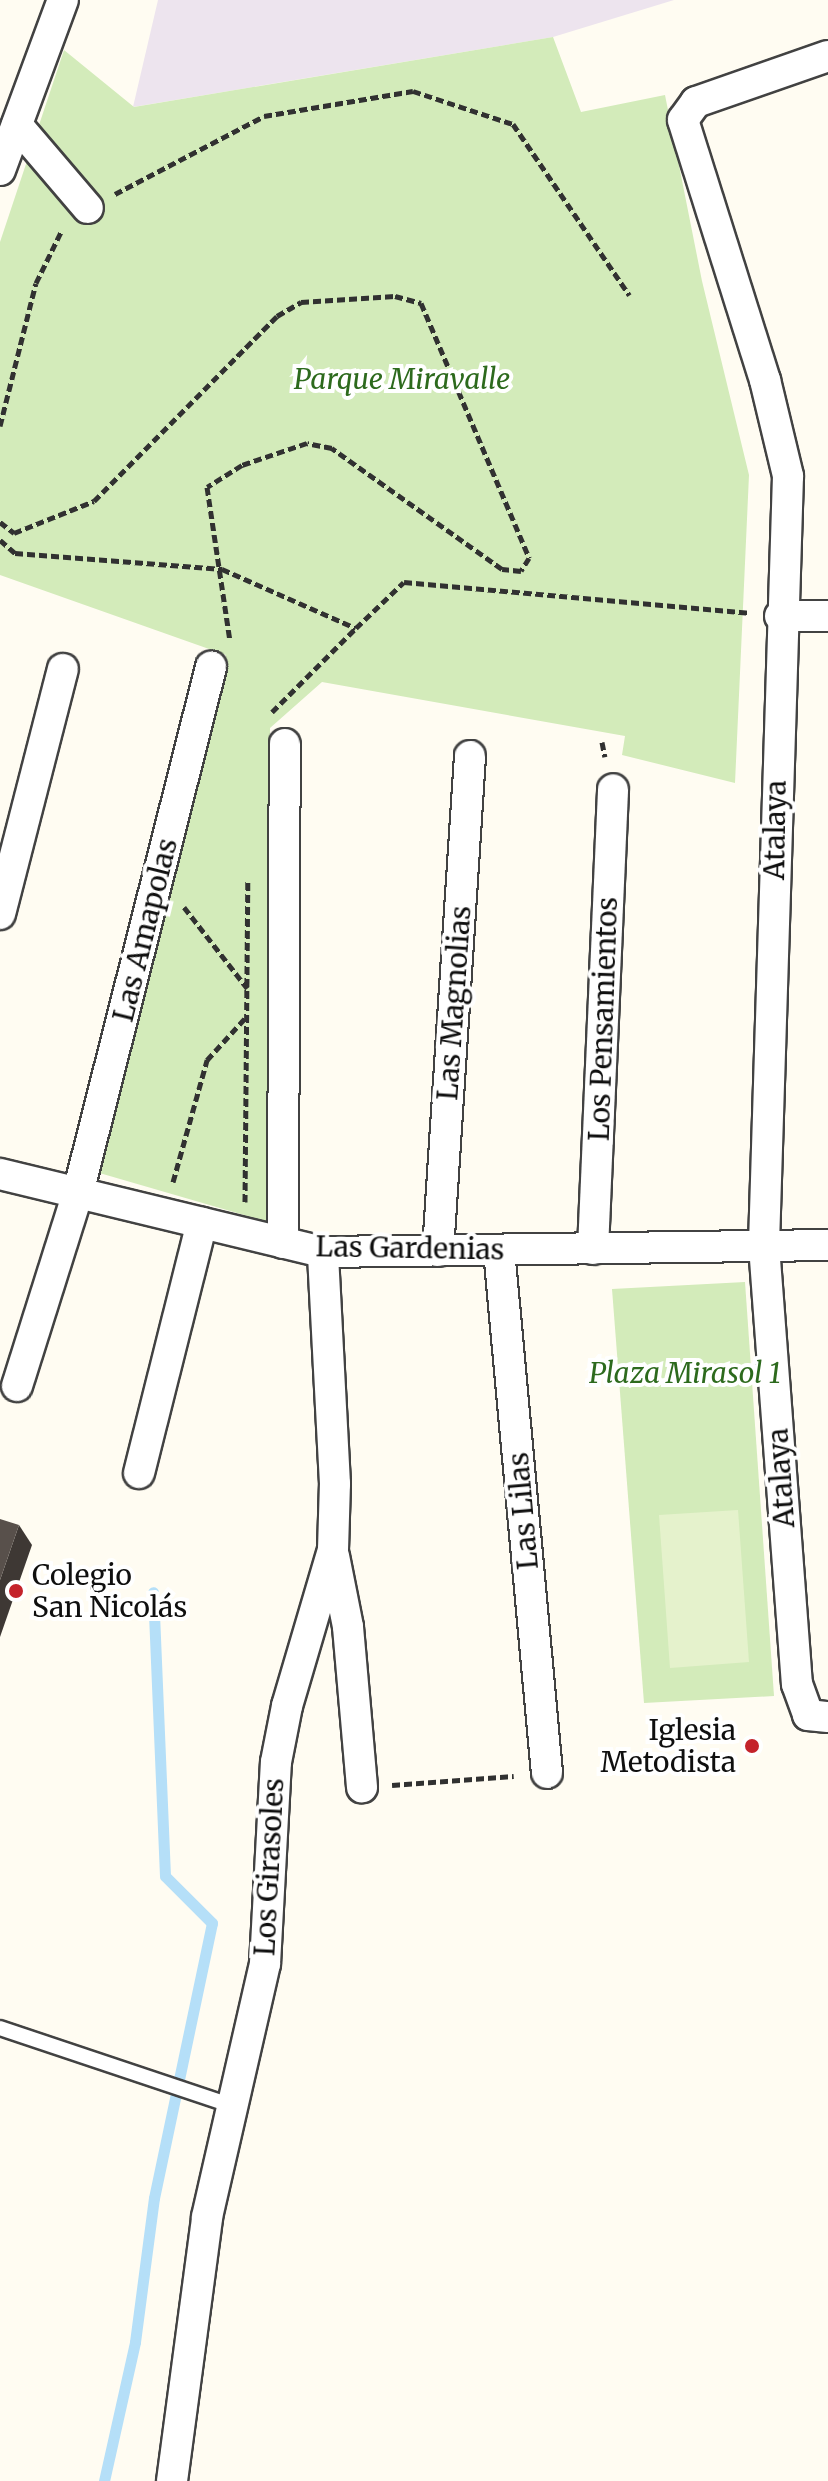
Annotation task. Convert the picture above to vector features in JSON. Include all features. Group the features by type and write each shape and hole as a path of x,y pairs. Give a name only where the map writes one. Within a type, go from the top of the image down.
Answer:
{"street":[{"path":"0,170 63,0"},
{"name":"Atalaya","path":"818,1716 797,1684 764,1246 780,616 788,476 765,380 683,120 696,102 828,56"},
{"path":"17,125 88,208"},
{"path":"780,616 828,616"},
{"name":"Las Amapolas","path":"17,1386 78,1193 221,659"},
{"path":"0,914 63,669"},
{"path":"283,1243 285,744"},
{"name":"Las Magnolias","path":"438,1251 470,756"},
{"name":"Los Pensamientos","path":"593,1249 613,789"},
{"name":"Las Gardenias","path":"0,1174 323,1252 828,1245"},
{"path":"139,1473 202,1223"},
{"name":"Las Lilas","path":"499,1250 547,1773"},
{"name":"Los Girasoles","path":"172,2481 207,2217 265,1964 276,1762 287,1706 333,1550 335,1484 323,1252"},
{"path":"333,1550 348,1627 362,1787"}],"lane":[{"path":"0,2028 233,2106"}],"path":[{"path":"0,426 36,283 68,217 264,116 413,91 513,124 629,295"},
{"path":"0,522 14,533 94,501 277,316 301,302 395,296 421,303 529,558 521,571 502,569 332,448 307,443 242,465 207,487 222,569 221,659"},
{"path":"0,540 15,553 222,569 356,628 404,582 780,616"},
{"path":"174,895 247,988"},
{"path":"163,1213 207,1060 247,1016 284,991"},
{"path":"434,1783 547,1773"}],"shaded area":[{"path":"158,0 674,0 553,37 133,107"}],"green space":[{"name":"Parque Miravalle","path":"553,37 581,112 665,95 702,281 749,475 735,783 622,755 625,736 322,682 270,728 268,1222 96,1172 226,655 0,575 0,242 64,50 134,107"},
{"name":"Plaza Mirasol 1","path":"745,1282 774,1696 644,1703 612,1289"},
{"path":"738,1510 749,1662 670,1668 659,1515"}],"building":[{"path":"0,1519 19,1525 0,1580"}],"waterway":[{"path":"104,2481 135,2342 154,2198 212,1923 165,1876 153,1592"}],"place":[{"name":"Colegio San Nicolás","path":"16,1591"},
{"name":"Iglesia Metodista","path":"752,1746"}]}
